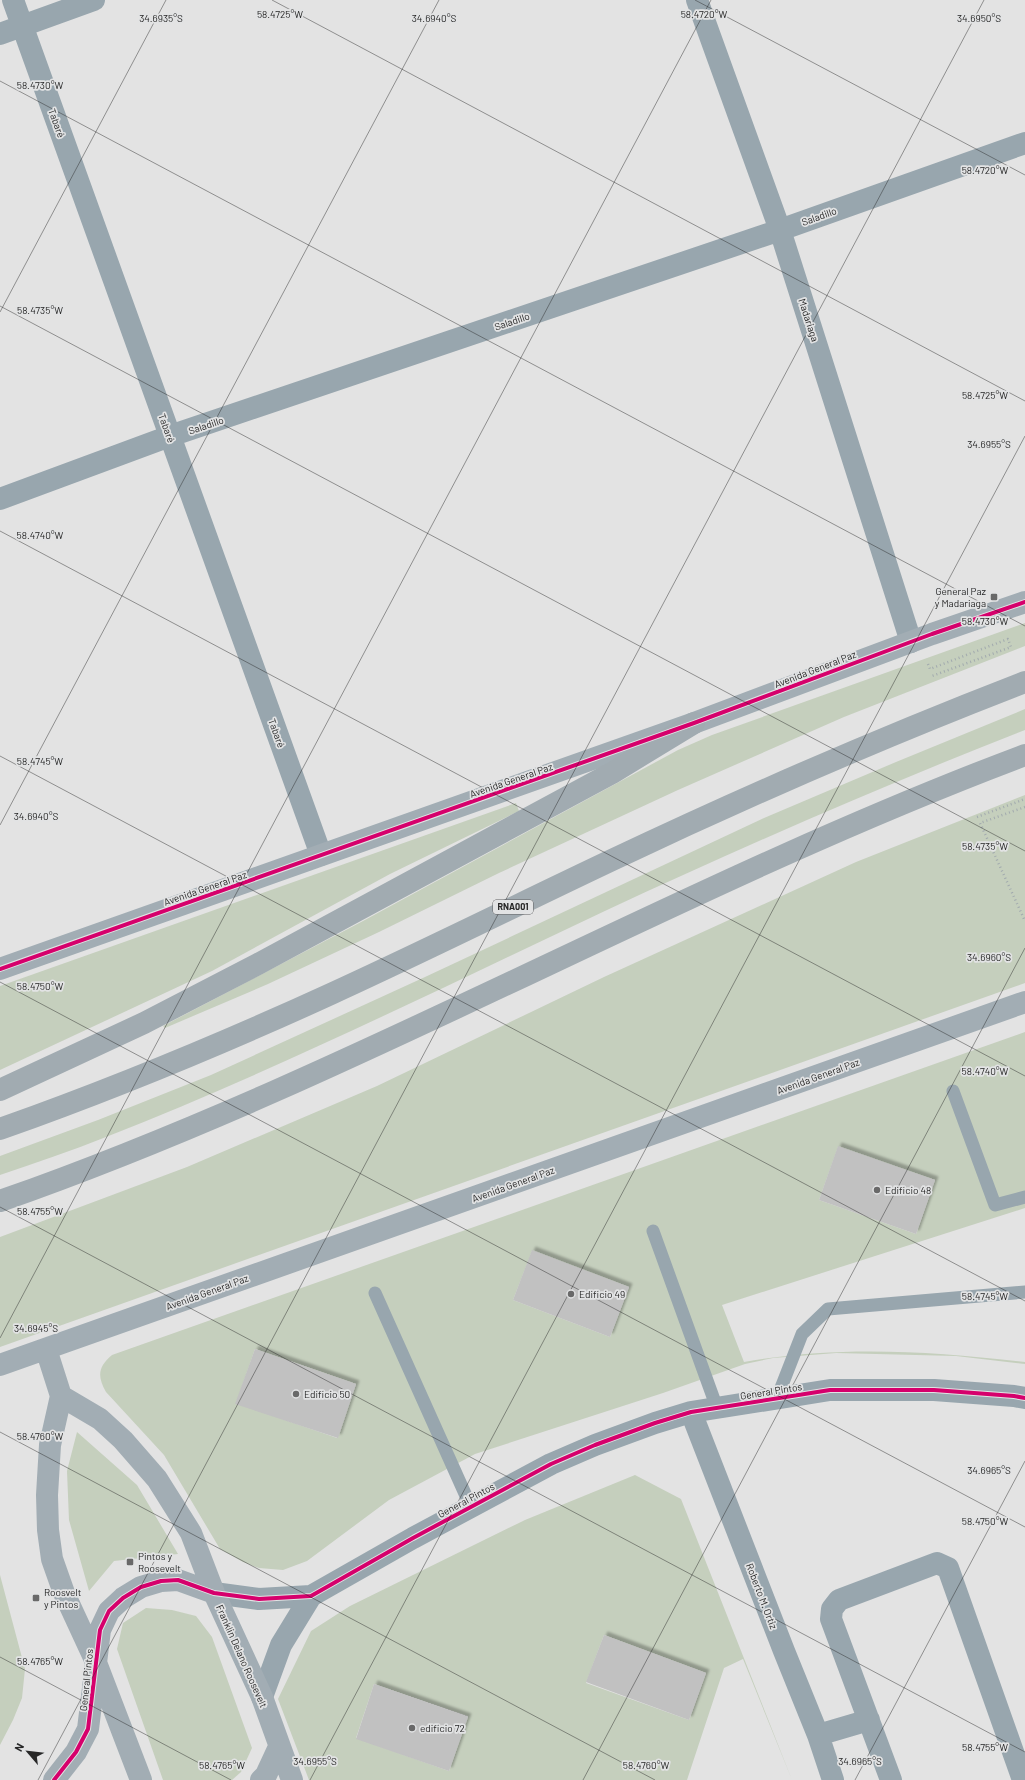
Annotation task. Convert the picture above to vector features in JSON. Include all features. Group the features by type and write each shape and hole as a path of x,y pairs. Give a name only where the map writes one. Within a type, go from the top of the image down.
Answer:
{"highway":[{"name":"RNA001","path":"0,1129 62,1107 185,1058 312,1002 614,859 805,772 1025,682"},
{"path":"0,1090 144,1023 279,953 612,773 694,724"},
{"path":"0,1201 129,1152 251,1102 336,1064 706,890 849,827 1025,755"}],"street":[{"name":"Tabaré","path":"13,0 321,855"},
{"path":"0,34 94,0"},
{"name":"Madariaga","path":"697,0 780,230 911,642"},
{"name":"Saladillo","path":"0,499 170,436 780,230 1025,143"},
{"name":"Avenida General Paz","path":"0,968 694,724 911,642 1025,602"},
{"name":"Avenida General Paz","path":"0,1365 46,1350 1025,1002"},
{"path":"46,1350 61,1396 50,1445 47,1495 48,1530 52,1559 64,1593 95,1660 141,1780"},
{"name":"General Pintos","path":"54,1780 76,1752 88,1729 92,1708 95,1660 100,1630 109,1611 122,1598 141,1587 161,1581 178,1580 214,1593 258,1599 310,1596 471,1506 550,1464 595,1445 655,1423 691,1412 830,1390 934,1390 1025,1398"},
{"name":"Franklin Delano Roosevelt","path":"61,1396 100,1419 123,1440 157,1479 191,1533 214,1593 262,1697 292,1780"},
{"name":"Roberto M. Ortiz","path":"691,1412 818,1736 833,1780"},
{"path":"891,1780 831,1619 832,1609 839,1600 937,1564 948,1568 1023,1780"},
{"path":"262,1697 281,1645 310,1596"},
{"path":"818,1736 869,1720"},
{"path":"261,1780 266,1775 279,1747"}],"lane":[{"path":"953,1091 995,1205 1025,1197"},
{"path":"653,1231 717,1408"},
{"path":"777,1398 802,1334 828,1309 1025,1292"},
{"path":"374,1293 471,1506"}],"path":[{"path":"930,669 1008,639 1011,647 932,676"},
{"path":"977,817 1025,799"},
{"path":"1025,807 980,823 1025,921"}],"green space":[{"path":"1025,623 1025,646 844,717 678,790 499,873 379,932 268,984 165,1028 163,1026 363,921 678,750 712,735"},
{"path":"1025,709 1025,730 867,794 711,863 607,910 358,1028 233,1084 93,1142 0,1175 0,1156 98,1120 211,1075 425,977 764,818"},
{"path":"1025,795 1025,983 0,1347 0,1237 187,1167 377,1086 604,977 856,862"},
{"path":"516,803 519,811 390,874 212,971 0,1070 0,986"},
{"path":"1025,1032 1025,1208 722,1305 744,1362 779,1357 814,1353 884,1352 955,1355 1025,1362 1025,1364 956,1356 836,1353 773,1358 745,1364 663,1393 475,1454 389,1500 307,1561 283,1570 259,1568 243,1562 220,1549 164,1455 106,1392 101,1381 100,1372 107,1359 112,1355","holes":["838,1147 935,1180 916,1234 819,1200","532,1251 629,1287 610,1337 513,1300","255,1349 356,1384 337,1438 236,1403"]},
{"path":"77,1432 137,1485 178,1554 114,1561 89,1591 69,1520 67,1471"},
{"path":"635,1475 681,1499 792,1780 743,1659 724,1668 687,1780 309,1780 278,1699 311,1631 350,1606 525,1520","holes":["604,1635 706,1673 689,1720 586,1683","374,1684 468,1716 449,1771 356,1738"]},
{"path":"0,1575 25,1669 22,1698 0,1745"},
{"path":"146,1608 172,1610 196,1616 212,1637 252,1748 241,1772 232,1780 163,1780 117,1649 123,1623"}],"building":[{"name":"Edificio 48","path":"838,1146 935,1180 916,1234 819,1200"},
{"name":"Edificio 49","path":"532,1250 629,1287 610,1337 513,1300"},
{"name":"Edificio 50","path":"255,1349 356,1384 338,1438 235,1404"},
{"path":"604,1635 706,1673 689,1720 586,1682"},
{"name":"edificio 72","path":"374,1684 468,1717 449,1771 356,1739"}],"cycle path":[{"path":"0,969 694,723 932,634 1025,602"},
{"path":"54,1780 76,1752 88,1729 100,1630 109,1611 123,1598 141,1587 161,1581 178,1580 214,1593 259,1599 311,1596 413,1538 551,1464 595,1445 655,1423 691,1412 830,1390 934,1390 1025,1398"}],"place":[{"name":"General Paz y Madariaga","path":"994,597"},
{"name":"Edificio 48","path":"877,1190"},
{"name":"Edificio 49","path":"571,1294"},
{"name":"Edificio 50","path":"296,1394"},
{"name":"Pintos y Roosevelt","path":"130,1562"},
{"name":"Roosvelt y Pintos","path":"36,1598"},
{"name":"edificio 72","path":"412,1728"}]}
